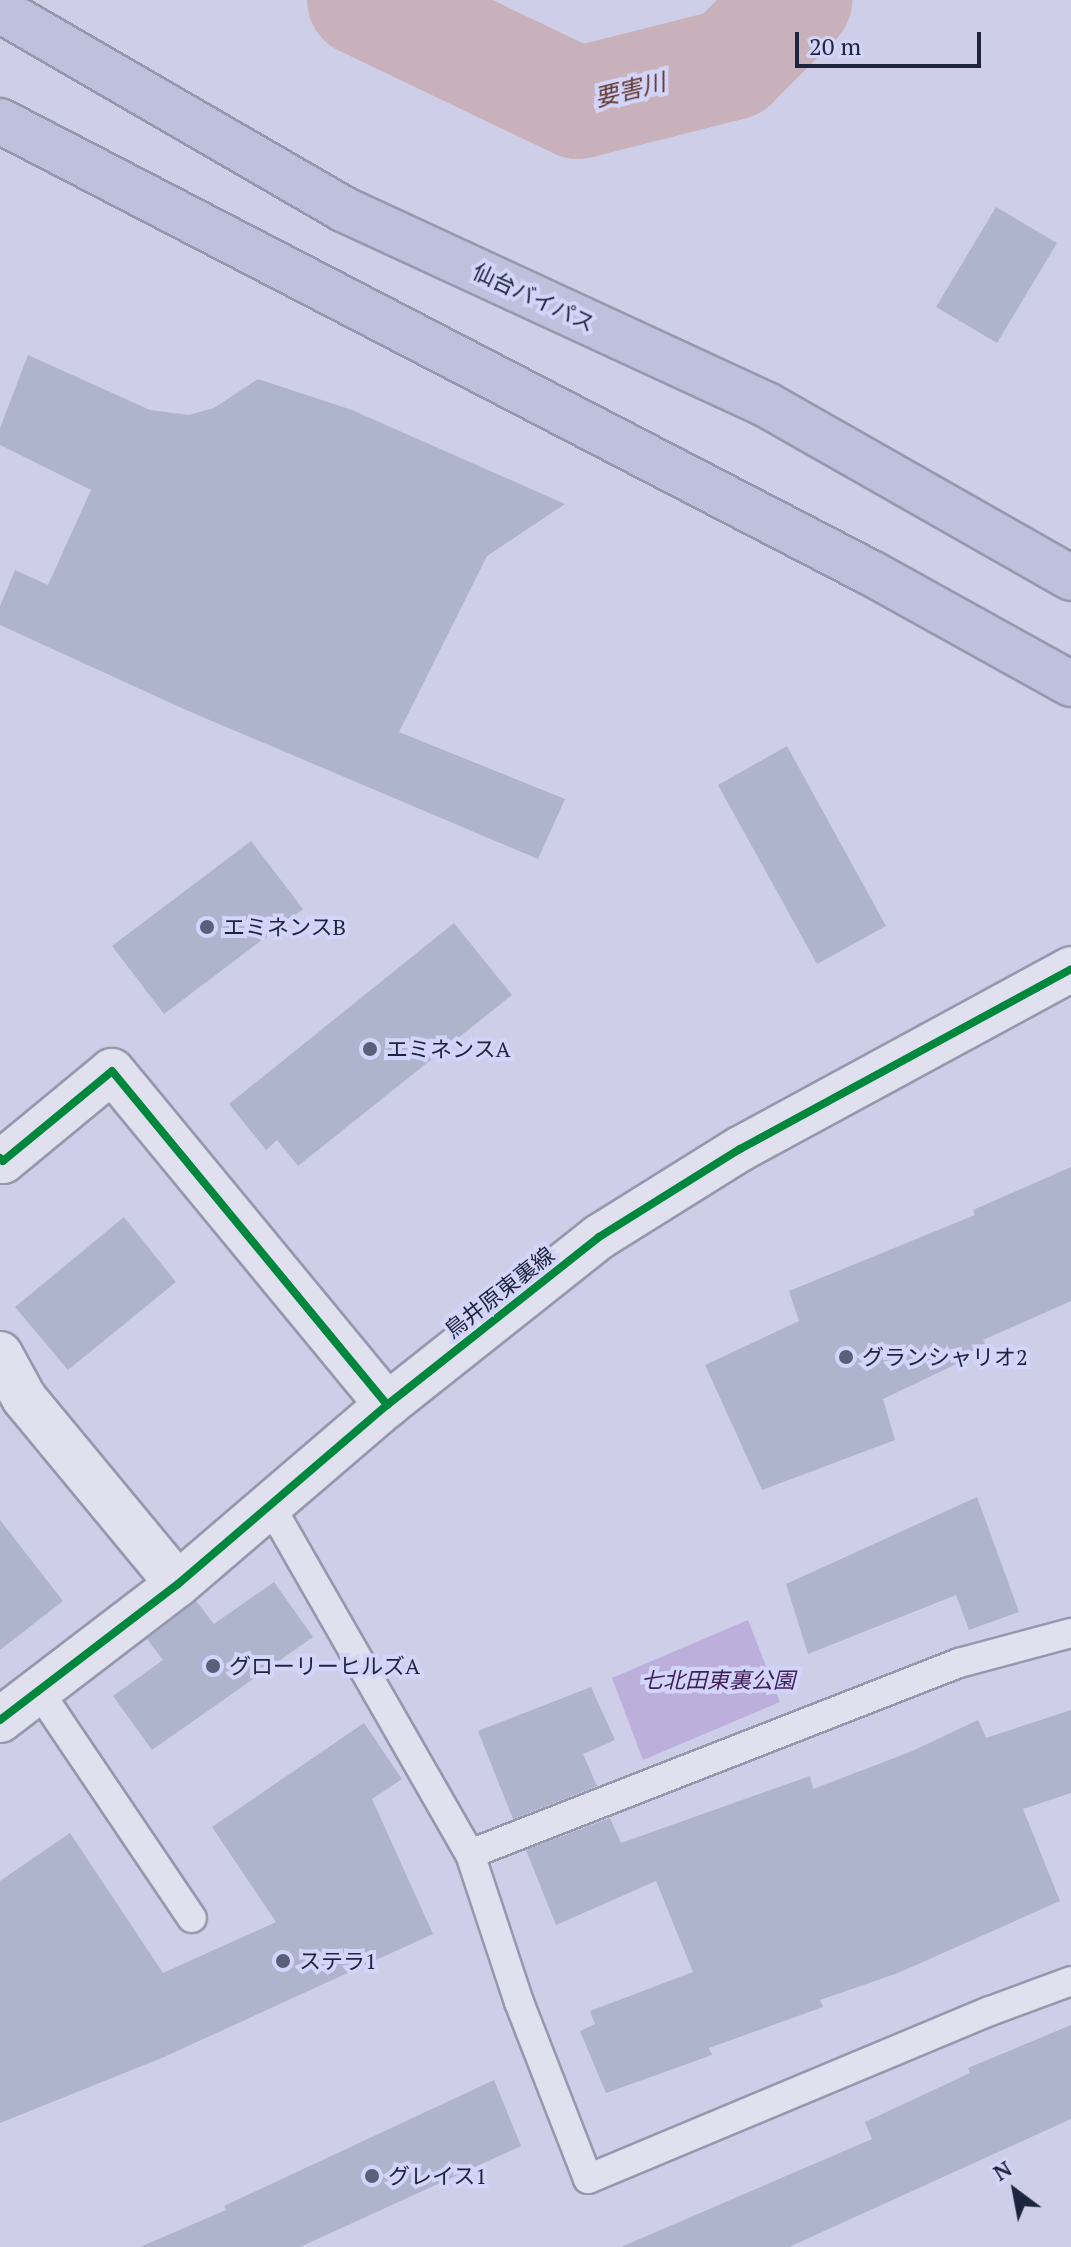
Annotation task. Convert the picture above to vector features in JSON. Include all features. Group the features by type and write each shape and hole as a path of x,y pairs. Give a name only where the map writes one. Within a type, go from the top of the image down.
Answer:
{"highway":[{"name":"仙台バイパス","path":"0,10 343,209 767,405 1071,578"},
{"path":"0,121 857,565 1071,684"}],"street":[{"name":"鳥井原東裏線","path":"0,1720 178,1584 387,1405 599,1237 740,1149 1071,969"},
{"path":"1,1161 112,1071 387,1405"},
{"path":"0,1354 24,1398 178,1584"}],"lane":[{"path":"271,1507 470,1854 519,2002 588,2179 990,2011 1071,1981"},
{"path":"470,1854 959,1663 1071,1633"},
{"path":"38,1690 192,1918"}],"green space":[{"name":"七北田東裏公園","path":"748,1620 780,1702 643,1760 612,1678"}],"building":[{"path":"996,207 1057,243 997,343 936,307"},
{"path":"28,355 150,410 189,415 214,408 258,379 352,410 565,504 487,556 399,732 565,799 538,859 186,710 0,625 0,606 15,570 48,585 91,490 0,445 0,428"},
{"path":"787,746 886,926 817,964 718,785"},
{"name":"エミネンスB","path":"251,841 303,909 164,1014 112,946"},
{"name":"エミネンスA","path":"454,923 512,995 298,1166 277,1140 266,1150 229,1104"},
{"name":"グランシャリオ2","path":"1071,1167 1071,1301 983,1340 988,1349 883,1399 895,1440 762,1490 705,1365 799,1321 789,1291 975,1215 973,1210"},
{"path":"124,1217 176,1282 68,1370 15,1307"},
{"path":"977,1497 1019,1612 969,1630 956,1595 808,1654 786,1584"},
{"path":"0,1520 63,1601 0,1650"},
{"name":"グローリーヒルズA","path":"274,1582 313,1637 152,1750 113,1696 163,1660 147,1639 196,1601 214,1624"},
{"path":"591,1687 615,1740 583,1754 597,1786 513,1819 478,1731"},
{"path":"1071,1710 1071,1793 1023,1809 1060,1901 898,1973 820,2000 823,2007 709,2048 712,2055 606,2093 580,2031 595,2024 590,2011 693,1972 656,1881 556,1925 526,1850 610,1818 621,1843 810,1776 813,1789 910,1752 978,1720 986,1738"},
{"path":"364,1723 402,1779 372,1799 433,1934 164,2057 0,2123 0,1881 70,1833 163,1973 276,1922 212,1827"},
{"path":"1071,2025 1071,2119 789,2247 621,2247 872,2139 865,2122 970,2073 968,2068"},
{"name":"グレイス1","path":"494,2080 521,2146 300,2247 140,2247 226,2210 224,2206"}],"waterway":[{"name":"要害川","path":"363,0 578,103 732,64 796,0"}],"cycle path":[{"path":"0,1720 178,1584 387,1405 599,1237 740,1149 1071,969"},
{"path":"0,1158 3,1161 112,1071 387,1405"}],"place":[{"name":"エミネンスB","path":"207,927"},
{"name":"エミネンスA","path":"370,1049"},
{"name":"グランシャリオ2","path":"846,1357"},
{"name":"グローリーヒルズA","path":"213,1666"},
{"name":"ステラ1","path":"283,1961"},
{"name":"グレイス1","path":"372,2176"}]}
